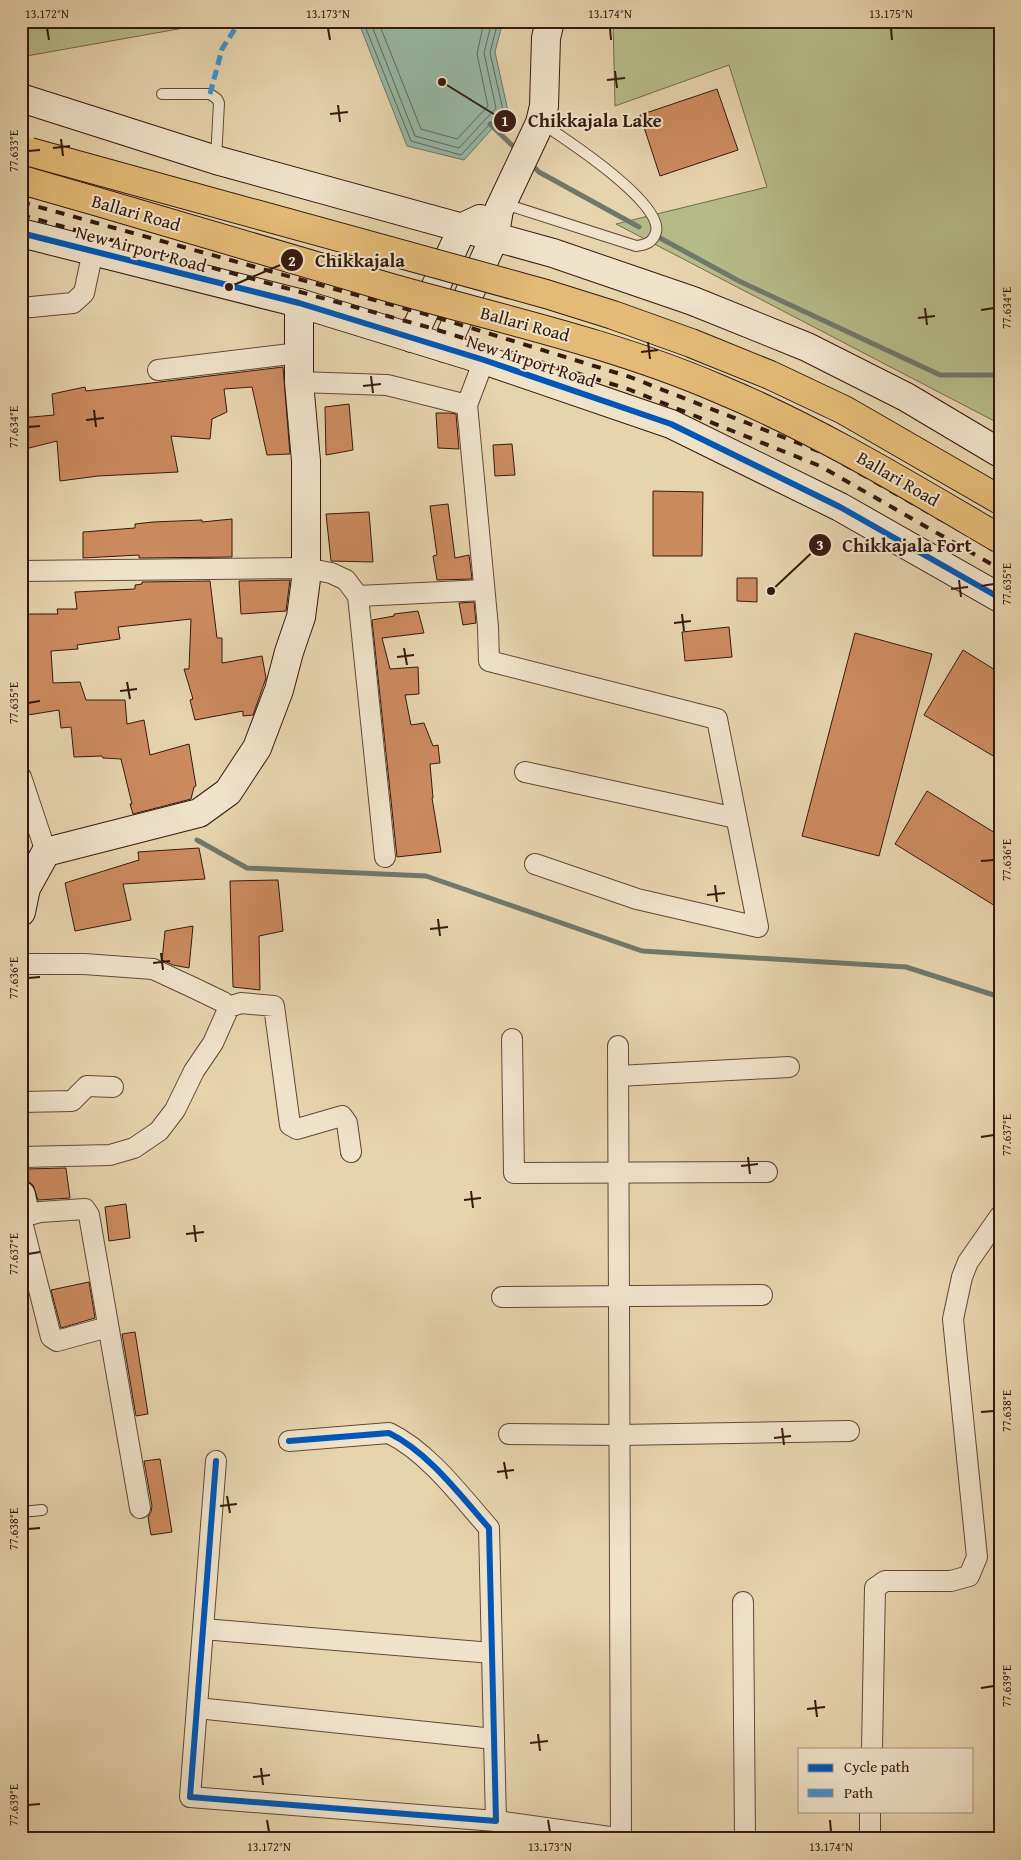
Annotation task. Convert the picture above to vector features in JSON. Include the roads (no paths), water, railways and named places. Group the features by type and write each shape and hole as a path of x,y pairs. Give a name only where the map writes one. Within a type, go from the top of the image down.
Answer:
{"highway":[{"name":"Ballari Road","path":"30,152 546,294 691,342 770,375 844,410 1000,500"},
{"name":"Ballari Road","path":"22,180 391,288 592,343 660,365 717,388 837,444 1000,539"}],"street":[{"path":"445,348 494,238 501,206 540,123 544,106 546,38 550,21"},
{"path":"21,98 216,160 553,253 693,302 807,346 906,397 1000,453"},
{"path":"412,338 463,228 501,206"},
{"name":"New Airport Road","path":"21,233 299,303 484,360 671,424 840,508 1000,598"},
{"path":"21,308 73,304 84,292 93,252"},
{"path":"46,852 199,812 228,792 257,748 279,690 301,617 306,579 306,461 299,382 299,303"},
{"path":"158,370 299,354"},
{"path":"484,360 467,405 489,661 717,719 758,927 637,899 535,864"},
{"path":"299,382 387,385 467,405"},
{"path":"21,571 305,568 331,573 346,580 358,596 385,857"},
{"path":"358,596 484,590"},
{"path":"525,772 736,818"},
{"path":"21,777 46,852 23,895"},
{"path":"21,964 84,964 153,969 216,998 229,1007"},
{"path":"21,1158 110,1155 134,1148 160,1131 175,1110 194,1071 213,1043 229,1007 241,1003 274,1006 290,1125 297,1129 342,1116 347,1123 351,1152"},
{"path":"512,1040 514,1173 767,1172"},
{"path":"216,1461 190,1797 496,1821 623,1838 618,1046"},
{"path":"618,1076 789,1068"},
{"path":"21,1102 72,1101 87,1086 113,1087"},
{"path":"21,1194 23,1204 21,1217 51,1337 57,1341 108,1327"},
{"path":"21,1217 40,1212 85,1209 89,1215 140,1508"},
{"path":"872,1748 875,1588 885,1581 951,1580 969,1576 977,1557 953,1319 962,1277 968,1262 1000,1216"},
{"path":"502,1297 762,1295"},
{"path":"509,1434 619,1435 849,1431"},
{"path":"289,1441 389,1433 402,1439 422,1455 489,1528 496,1821"},
{"path":"743,1602 745,1839"},
{"path":"203,1629 492,1653"},
{"path":"197,1708 494,1739"},
{"path":"870,1812 870,1839"}],"lane":[{"path":"162,94 210,94 217,99 219,103 216,160"},
{"path":"501,206 636,246 649,243 655,238 657,229 653,217 636,196 584,151 540,123"},
{"path":"21,1512 42,1510"}],"water":[{"path":"358,21 503,21 495,52 508,111 464,160 407,146"}],"waterway":[{"path":"490,124 518,151"},
{"path":"531,164 539,172 639,227"},
{"path":"660,238 739,281 940,375 1000,375"},
{"path":"197,840 247,868 426,876 642,951 906,967 1000,997"}],"railway":[{"path":"21,202 432,316 630,377 826,454 1000,553"},
{"path":"21,215 431,328 628,389 820,466 1000,569"}],"place":[{"name":"Chikkajala Lake","path":"442,82"},
{"name":"Chikkajala","path":"229,287"},
{"name":"Chikkajala Fort","path":"771,591"}]}
